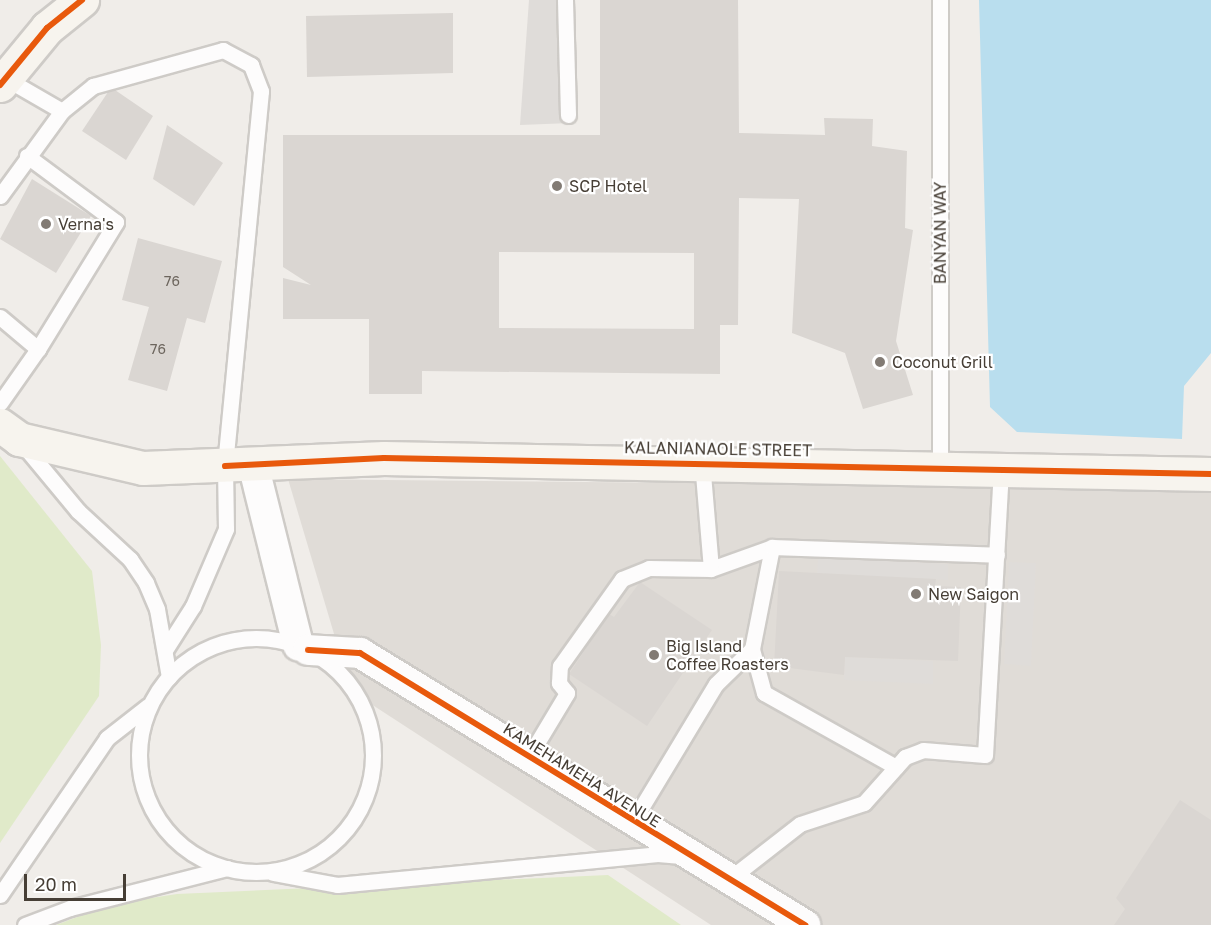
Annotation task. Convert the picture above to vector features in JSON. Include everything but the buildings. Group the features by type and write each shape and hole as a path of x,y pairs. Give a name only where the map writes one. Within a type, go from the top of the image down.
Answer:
{"main road":[{"path":"2,82 47,28 82,0"},
{"name":"KALANIANAOLE STREET","path":"9,432 124,466 239,465 384,458 940,465 1211,474"}],"street":[{"path":"239,465 303,648"},
{"name":"KAMEHAMEHA AVENUE","path":"303,648 360,652 632,824 702,858 805,925"}],"lane":[{"path":"565,0 568,115"},
{"name":"BANYAN WAY","path":"940,0 940,465"},
{"path":"0,195 62,111 93,86 223,50 251,65 261,92 239,465 226,529 194,606 165,650"},
{"path":"2,82 62,111"},
{"path":"0,403 38,349 116,222 27,156"},
{"path":"0,316 38,349"},
{"path":"9,432 78,511 130,559 157,609 169,677"},
{"path":"702,462 711,569"},
{"path":"732,877 800,824 864,803 896,767 923,750 985,755 1001,467"},
{"path":"772,547 752,649 764,693 896,767"},
{"path":"528,758 567,693 558,682 560,666 622,579 649,568 711,569 772,547 997,555"},
{"path":"270,873 304,863 334,844 357,817 371,784 374,748 367,713 349,683 303,648 236,639 206,648 169,677 151,704 139,747 141,779 151,808 172,837 201,859 227,868 337,885 658,854 702,858"},
{"path":"632,824 716,684 752,649"},
{"path":"0,895 107,738 151,704"},
{"path":"25,925 70,908 227,868"}],"shaded area":[{"path":"529,0 573,0 571,123 520,125"},
{"path":"288,479 1211,488 1211,925 711,925 351,691"},
{"path":"818,558 948,564 948,580 817,574"},
{"path":"1009,562 1036,563 1031,666 1004,664"},
{"path":"845,657 933,661 933,684 844,680"}],"green space":[{"path":"0,456 92,571 101,645 99,696 0,843"},
{"path":"608,875 681,925 56,925 112,904 177,894"}],"water":[{"path":"979,0 1211,0 1211,353 1184,386 1182,439 1017,432 990,407"}],"cycle path":[{"path":"0,85 47,28 82,0"},
{"path":"225,466 384,458 1211,474"},
{"path":"308,650 360,653 805,925"}],"place":[{"name":"SCP Hotel","path":"557,186"},
{"name":"Verna's","path":"46,224"},
{"name":"Coconut Grill","path":"880,362"},
{"name":"New Saigon","path":"916,594"},
{"name":"Big Island Coffee Roasters","path":"654,655"}]}
